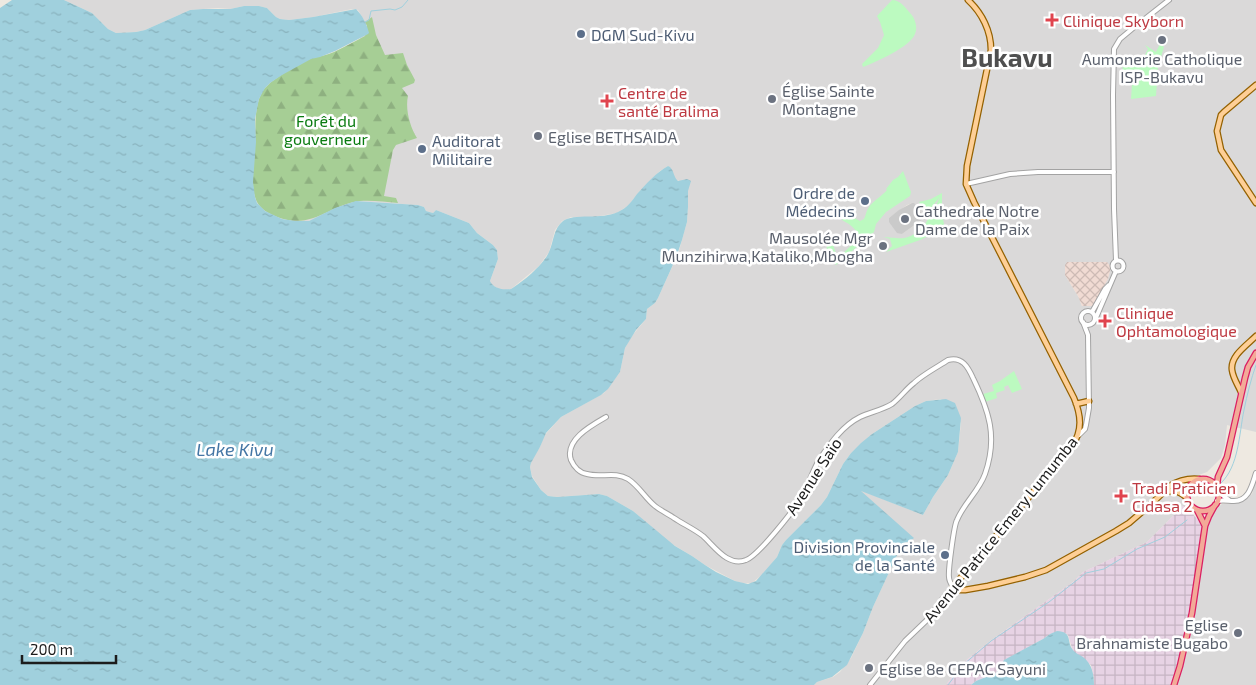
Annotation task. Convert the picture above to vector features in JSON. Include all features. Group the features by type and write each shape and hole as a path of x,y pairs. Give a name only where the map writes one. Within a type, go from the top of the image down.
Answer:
{"highway":[{"path":"1174,685 1191,619 1205,526 1216,503 1218,477 1227,457 1248,367 1256,353"},
{"path":"1216,503 1208,510 1197,510 1191,506 1186,497 1187,489 1192,482 1215,476 1222,469"},
{"path":"1208,479 1218,489"},
{"path":"1197,510 1205,526"}],"main road":[{"path":"966,184 967,166 991,50 988,28 977,9 968,0"},
{"path":"1256,85 1221,115 1217,131 1221,150 1256,203"},
{"name":"Avenue Patrice Emery Lumumba","path":"953,587 1076,440 1079,415 1076,404 966,184"},
{"path":"1241,392 1233,375 1232,362 1256,336"},
{"path":"1076,404 1089,401"},
{"path":"953,587 958,590 965,590 988,586 1046,570 1116,531 1175,482 1188,478 1199,479"},
{"path":"1161,494 1173,490 1186,497"}],"street":[{"path":"1116,271 1112,265 1116,260 1114,229 1114,49 1120,39 1169,0"},
{"path":"966,184 1010,174 1114,172"},
{"path":"1116,260 1120,260 1123,266 1122,270 1116,271"},
{"path":"1088,335 1116,271"},
{"path":"1092,312 1109,285"},
{"path":"1078,435 1085,428 1089,401 1088,335 1082,315 1085,312 1092,312"},
{"path":"1083,322 1089,325 1094,321 1095,315 1092,312"},
{"name":"Avenue Saïo","path":"606,416 577,437 570,456 576,468 584,474 617,475 628,478 655,506 702,536 713,547 735,562 752,558 796,506 818,462 847,426 859,418 890,404 918,379 942,364 954,359 960,360 965,363 980,390 988,410 991,435 990,454 985,475 957,519 954,528 948,576 953,587"},
{"path":"1216,503 1229,500 1235,501 1245,497 1249,493 1256,474"},
{"path":"1218,489 1229,500"},
{"name":"Avenue Patrice Emery Lumumba","path":"870,685 905,641 928,619 953,587"}],"shaded area":[{"path":"64,0 1256,0 1256,432 1227,425 1225,445 1221,458 1207,472 1196,476 1186,488 1184,505 1147,542 1083,572 1073,582 990,641 964,662 946,685 814,685 840,672 851,658 903,543 860,490 923,515 948,475 958,452 961,423 941,399 926,401 915,406 872,434 851,453 821,505 786,540 777,557 764,573 752,583 735,581 705,565 667,541 633,511 607,496 599,494 548,496 541,490 532,476 530,467 532,459 540,447 544,436 561,417 604,393 620,372 625,348 631,337 646,319 647,309 658,298 678,254 687,222 688,191 684,180 676,180 668,166 660,171 638,193 629,205 617,213 594,217 571,217 562,221 555,230 549,252 539,266 511,289 499,289 492,285 490,281 498,259 497,250 477,233 469,223 436,210 433,213 426,211 424,207 418,205 356,201 309,221 304,221 282,219 262,209 367,26 358,10 352,9 289,20 280,19 267,8 259,6 190,10 145,30 116,33 108,29 92,13","holes":["912,203 921,212 923,219 902,234 889,218","1107,262 1082,306 1065,275"]},
{"path":"912,203 919,209 923,219 902,234 897,233 889,222 889,218"},
{"path":"1067,262 1107,262 1111,267 1108,279 1093,306 1082,306 1065,275 1065,265"},
{"path":"1256,480 1256,685 1175,685 1195,603 1208,525 1214,511 1222,504 1233,504 1243,501 1252,494"},
{"path":"1184,505 1201,525 1208,525 1195,603 1175,685 1094,685 1091,665 1073,651 1068,635 1065,633 1050,634 1005,660 996,673 971,685 946,685 964,662 990,641 1073,582 1083,572 1147,542"}],"green space":[{"path":"892,0 904,6 912,15 916,26 915,34 900,49 863,67 862,64 878,48 884,35 877,16"},
{"name":"Forêt du gouverneur","path":"372,17 376,35 385,55 403,53 415,80 414,83 402,88 408,96 409,118 417,138 396,145 393,150 384,196 396,198 398,203 360,201 349,203 312,219 302,221 292,221 268,213 256,201 253,184 257,105 262,92 289,70 312,58 334,52 365,36 367,26 365,22"},
{"path":"1160,44 1164,47 1158,67 1156,96 1131,99 1132,84 1121,82 1123,65 1140,65 1148,49 1145,45 1156,52"},
{"path":"903,171 911,192 910,196 886,212 876,224 874,232 836,265 828,254 827,240 833,245 836,253 842,254 855,242 860,242 856,231 842,220 846,213 860,221 864,219 871,205"},
{"path":"942,193 944,224 942,230 886,252 892,246 890,239 884,237 904,238 917,233 934,210 940,197 926,214 919,202 931,199"},
{"path":"1014,371 1022,389 1012,393 1008,385 1004,387 1005,390 996,393 997,398 985,402 983,394 994,391 992,385"}],"water":[{"name":"Lake Kivu","path":"12,0 64,0 92,13 108,29 116,33 145,30 190,10 259,6 267,8 280,19 289,20 356,9 366,23 368,34 335,51 311,59 282,75 265,88 259,99 255,119 256,142 253,182 257,203 265,211 282,219 295,221 309,221 335,208 356,201 418,205 424,207 426,211 433,213 436,210 469,223 477,233 493,245 497,250 498,259 490,281 499,288 511,289 538,267 549,252 555,231 563,221 574,217 604,216 621,210 629,204 652,178 668,166 678,181 687,179 691,181 688,191 687,222 676,258 658,298 647,309 646,319 636,330 625,348 620,372 608,389 601,395 561,417 546,433 531,463 532,477 548,496 599,494 607,496 633,511 675,546 716,572 735,581 748,584 756,581 777,557 786,540 821,505 827,497 843,464 861,443 915,406 926,401 946,399 955,403 961,418 958,452 948,475 923,515 861,491 914,538 900,546 863,633 847,665 832,677 817,682 814,685 0,685 0,8"},
{"path":"1057,631 1067,635 1073,650 1089,663 1093,673 1094,685 971,685 996,673 1004,660"}],"waterway":[{"path":"365,22 369,20 371,11 395,10 402,7 408,0"},
{"path":"1221,483 1227,476 1235,459 1246,399 1256,365"},
{"path":"948,685 963,665 991,641 1049,602 1086,573 1104,569 1137,549 1165,537 1187,520"}],"place":[{"name":"Clinique Skyborn","path":"1052,20"},
{"name":"DGM Sud-Kivu","path":"581,34"},
{"name":"Aumonerie Catholique ISP-Bukavu","path":"1162,40"},
{"name":"Église Sainte Montagne","path":"772,99"},
{"name":"Centre de santé Bralima","path":"607,101"},
{"name":"Eglise BETHSAIDA","path":"538,136"},
{"name":"Auditorat Militaire","path":"422,149"},
{"name":"Ordre de Médecins","path":"865,201"},
{"name":"Cathedrale Notre Dame de la Paix","path":"905,219"},
{"name":"Mausolée Mgr Munzihirwa,Kataliko,Mbogha","path":"883,246"},
{"name":"Clinique Ophtamologique","path":"1105,321"},
{"name":"Tradi Praticien Cidasa 2","path":"1121,496"},
{"name":"Division Provinciale de la Santé","path":"945,555"},
{"name":"Eglise Brahnamiste Bugabo","path":"1238,633"},
{"name":"Eglise 8e CEPAC Sayuni","path":"869,668"}],"district":[{"name":"Bukavu","path":"1007,56"}]}
